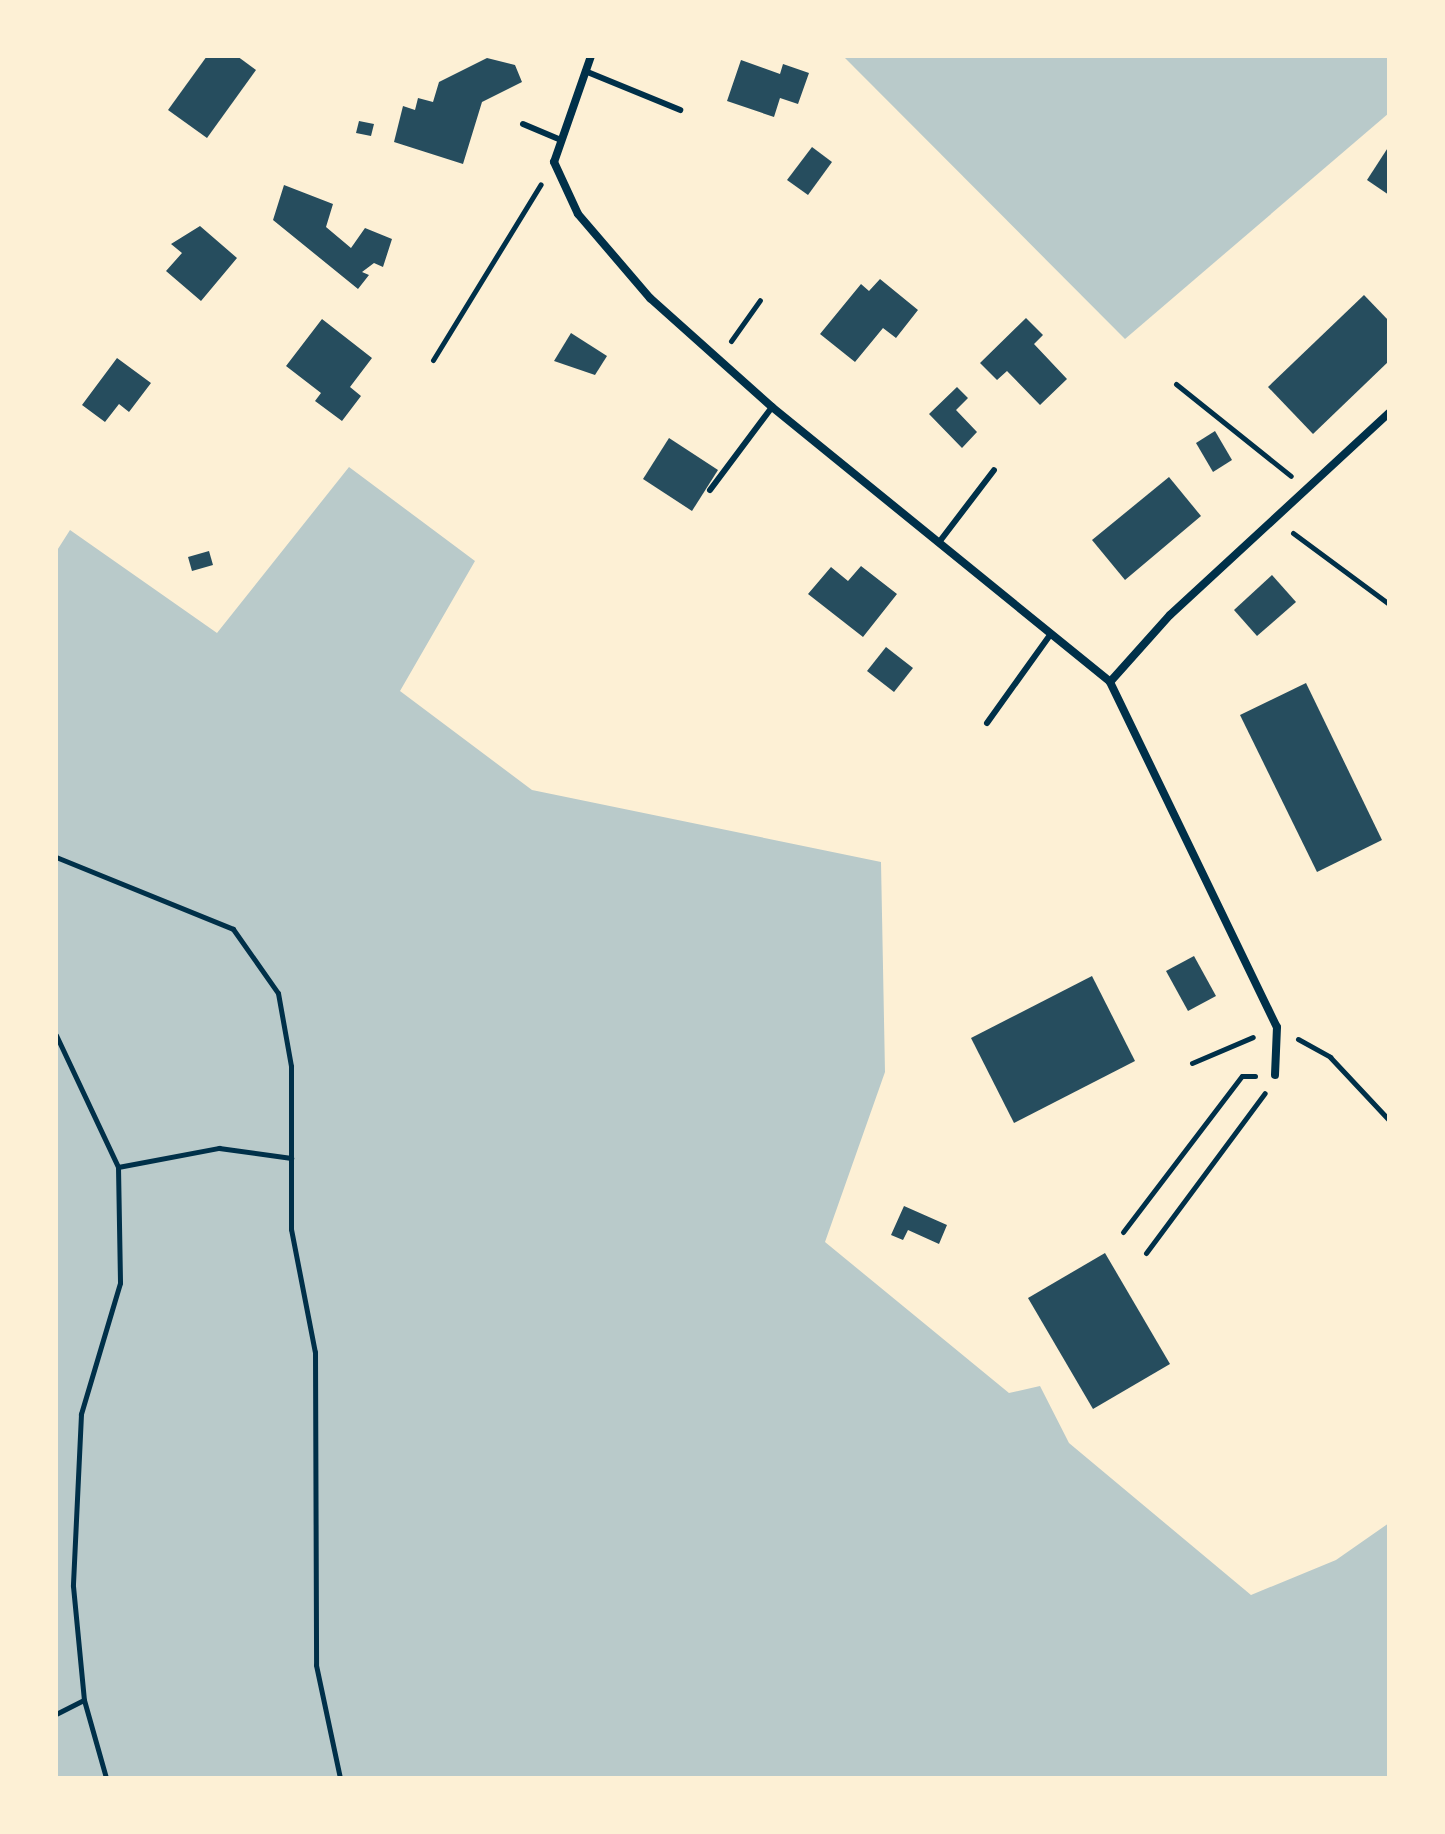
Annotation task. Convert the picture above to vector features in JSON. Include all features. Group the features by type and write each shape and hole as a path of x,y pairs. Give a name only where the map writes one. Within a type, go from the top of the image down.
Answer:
{"street":[{"path":"591,56 558,139 554,162 578,214 650,298 772,407 1110,682 1277,1027 1275,1075"},
{"path":"1110,682 1305,486 1389,413"}],"lane":[{"path":"585,71 680,110"},
{"path":"523,124 558,139"},
{"path":"710,490 772,407"},
{"path":"940,541 994,470"},
{"path":"987,723 1050,635"}],"path":[{"path":"433,360 554,162"},
{"path":"719,358 760,300"},
{"path":"1176,384 1305,486"},
{"path":"1273,518 1389,604"},
{"path":"56,857 233,929 278,993 291,1066 291,1229 315,1352 316,1665 340,1778"},
{"path":"1192,1063 1277,1027 1330,1057 1389,1120"},
{"path":"56,1035 118,1167 120,1283 81,1414 73,1586 84,1700 106,1778"},
{"path":"1123,1232 1242,1076 1275,1075"},
{"path":"1146,1253 1275,1075"},
{"path":"118,1167 219,1148 291,1158"},
{"path":"56,1714 84,1700"}],"shaded area":[{"path":"843,56 1389,56 1389,113 1125,339"},
{"path":"349,467 475,561 400,691 532,790 881,862 885,1072 825,1242 1009,1393 1040,1386 1069,1443 1251,1595 1336,1560 1389,1523 1389,1778 56,1778 56,552 70,530 217,633"}],"building":[{"path":"207,56 237,56 256,70 207,138 168,110"},
{"path":"487,58 515,65 522,82 482,102 463,164 394,142 403,106 415,110 418,98 433,102 439,82"},
{"path":"741,60 780,74 783,64 809,73 798,104 780,98 774,117 727,101"},
{"path":"359,121 374,124 371,136 356,133"},
{"path":"1389,146 1389,195 1367,180"},
{"path":"812,147 832,162 808,195 787,180"},
{"path":"284,185 333,204 326,227 351,248 365,228 392,239 383,267 374,263 362,272 369,275 358,289 273,220"},
{"path":"200,226 237,258 201,301 166,271 182,253 171,244"},
{"path":"880,279 918,310 896,338 883,328 855,362 820,334 861,284 869,291"},
{"path":"1364,295 1389,321 1389,361 1313,434 1268,387"},
{"path":"1026,318 1043,335 1034,344 1067,379 1040,405 1007,371 997,380 980,363"},
{"path":"322,319 372,358 350,387 361,396 342,421 315,401 321,393 286,366"},
{"path":"571,333 607,356 595,375 554,361"},
{"path":"117,358 151,383 129,412 119,404 105,422 82,405"},
{"path":"957,387 968,398 956,410 977,432 962,448 929,414"},
{"path":"1215,431 1232,460 1213,472 1196,443"},
{"path":"669,438 718,470 692,511 643,479"},
{"path":"1169,477 1201,516 1125,580 1092,540"},
{"path":"209,551 213,565 192,571 188,557"},
{"path":"861,566 897,594 863,637 808,594 831,567 848,581"},
{"path":"1272,575 1296,602 1257,636 1234,610"},
{"path":"886,647 913,668 894,692 867,671"},
{"path":"1306,683 1382,840 1317,872 1240,715"},
{"path":"1194,956 1216,996 1188,1011 1166,971"},
{"path":"1092,976 1135,1061 1014,1123 971,1038"},
{"path":"904,1206 947,1225 939,1244 908,1230 903,1240 891,1235"},
{"path":"1105,1253 1170,1364 1093,1409 1028,1298"}]}
